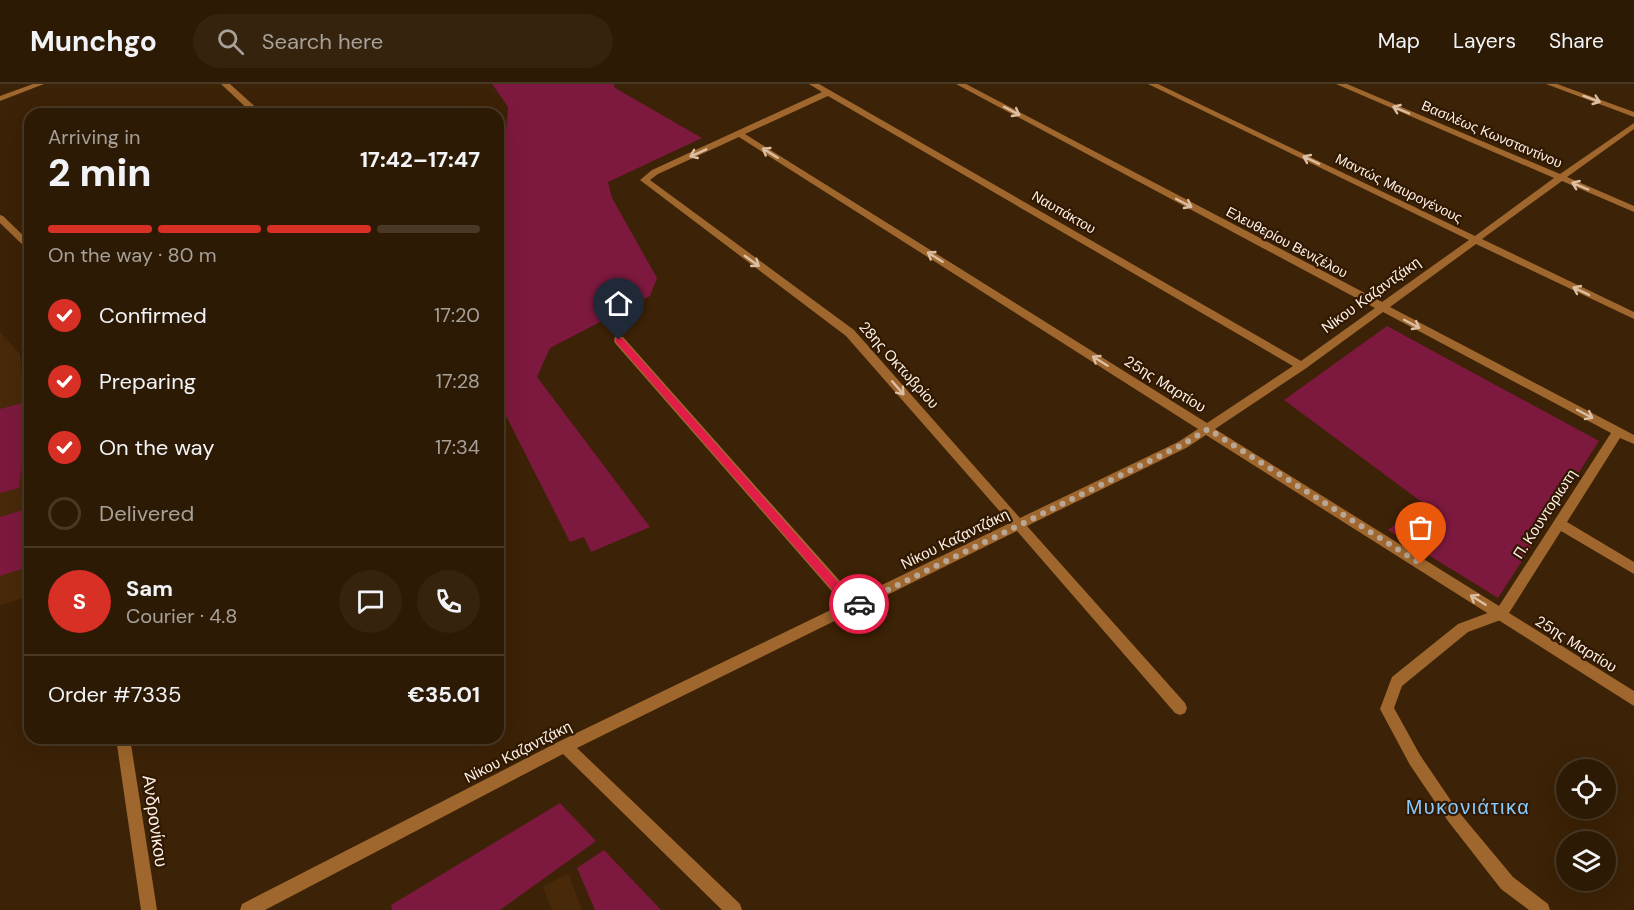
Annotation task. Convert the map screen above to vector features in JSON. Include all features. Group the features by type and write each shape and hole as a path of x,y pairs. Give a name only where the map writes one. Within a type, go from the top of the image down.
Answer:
{"street":[{"path":"0,99 40,84"},
{"path":"225,84 251,108"},
{"name":"Ναυπάκτου","path":"813,84 1301,366"},
{"name":"Ελευθερίου Βενιζέλου","path":"960,84 1634,440"},
{"name":"Μαντώς Μαυρογένους","path":"1152,84 1634,316"},
{"name":"Βασιλέως Κωνσταντίνου","path":"1340,84 1634,209"},
{"path":"1550,84 1634,115"},
{"name":"28ης Οκτωβρίου","path":"827,93 655,172 644,180 850,333 1179,708"},
{"name":"Νίκου Καζαντζάκη","path":"248,910 565,746 1182,445 1301,366 1634,126"},
{"name":"25ης Μαρτίου","path":"740,134 1634,699"},
{"path":"0,218 24,241"},
{"path":"619,340 854,606"},
{"name":"Π. Κουντοριωτη","path":"1501,614 1618,432"},
{"path":"1559,523 1634,569"},
{"path":"1501,614 1462,628 1397,682 1387,709 1415,759 1453,816 1507,883 1542,910"},
{"name":"Ανδρονίκου","path":"124,744 149,910"},
{"path":"565,746 734,910"}],"shaded area":[{"path":"492,84 614,84 615,88 702,138 608,182 612,198 657,278 650,296 550,348 537,377 650,527 591,552 584,537 570,542 504,412 504,134 506,133 508,107"},
{"path":"1387,326 1599,441 1498,598 1388,530 1423,503 1284,400"},
{"path":"0,332 20,354 24,398 24,598 0,605"},
{"path":"24,403 24,448 19,488 0,493 0,409"},
{"path":"24,510 24,568 0,576 0,517"},
{"path":"560,803 596,841 500,910 392,910 391,905"},
{"path":"604,850 661,910 595,910 577,868"},
{"path":"568,873 582,910 552,910 543,887"}],"way so far":[{"path":"859,604 1182,445 1208,429 1421,564"}],"district":[{"name":"Μυκονιάτικα","path":"1468,807"}],"route":[{"path":"619,340 854,606 859,604"}]}
